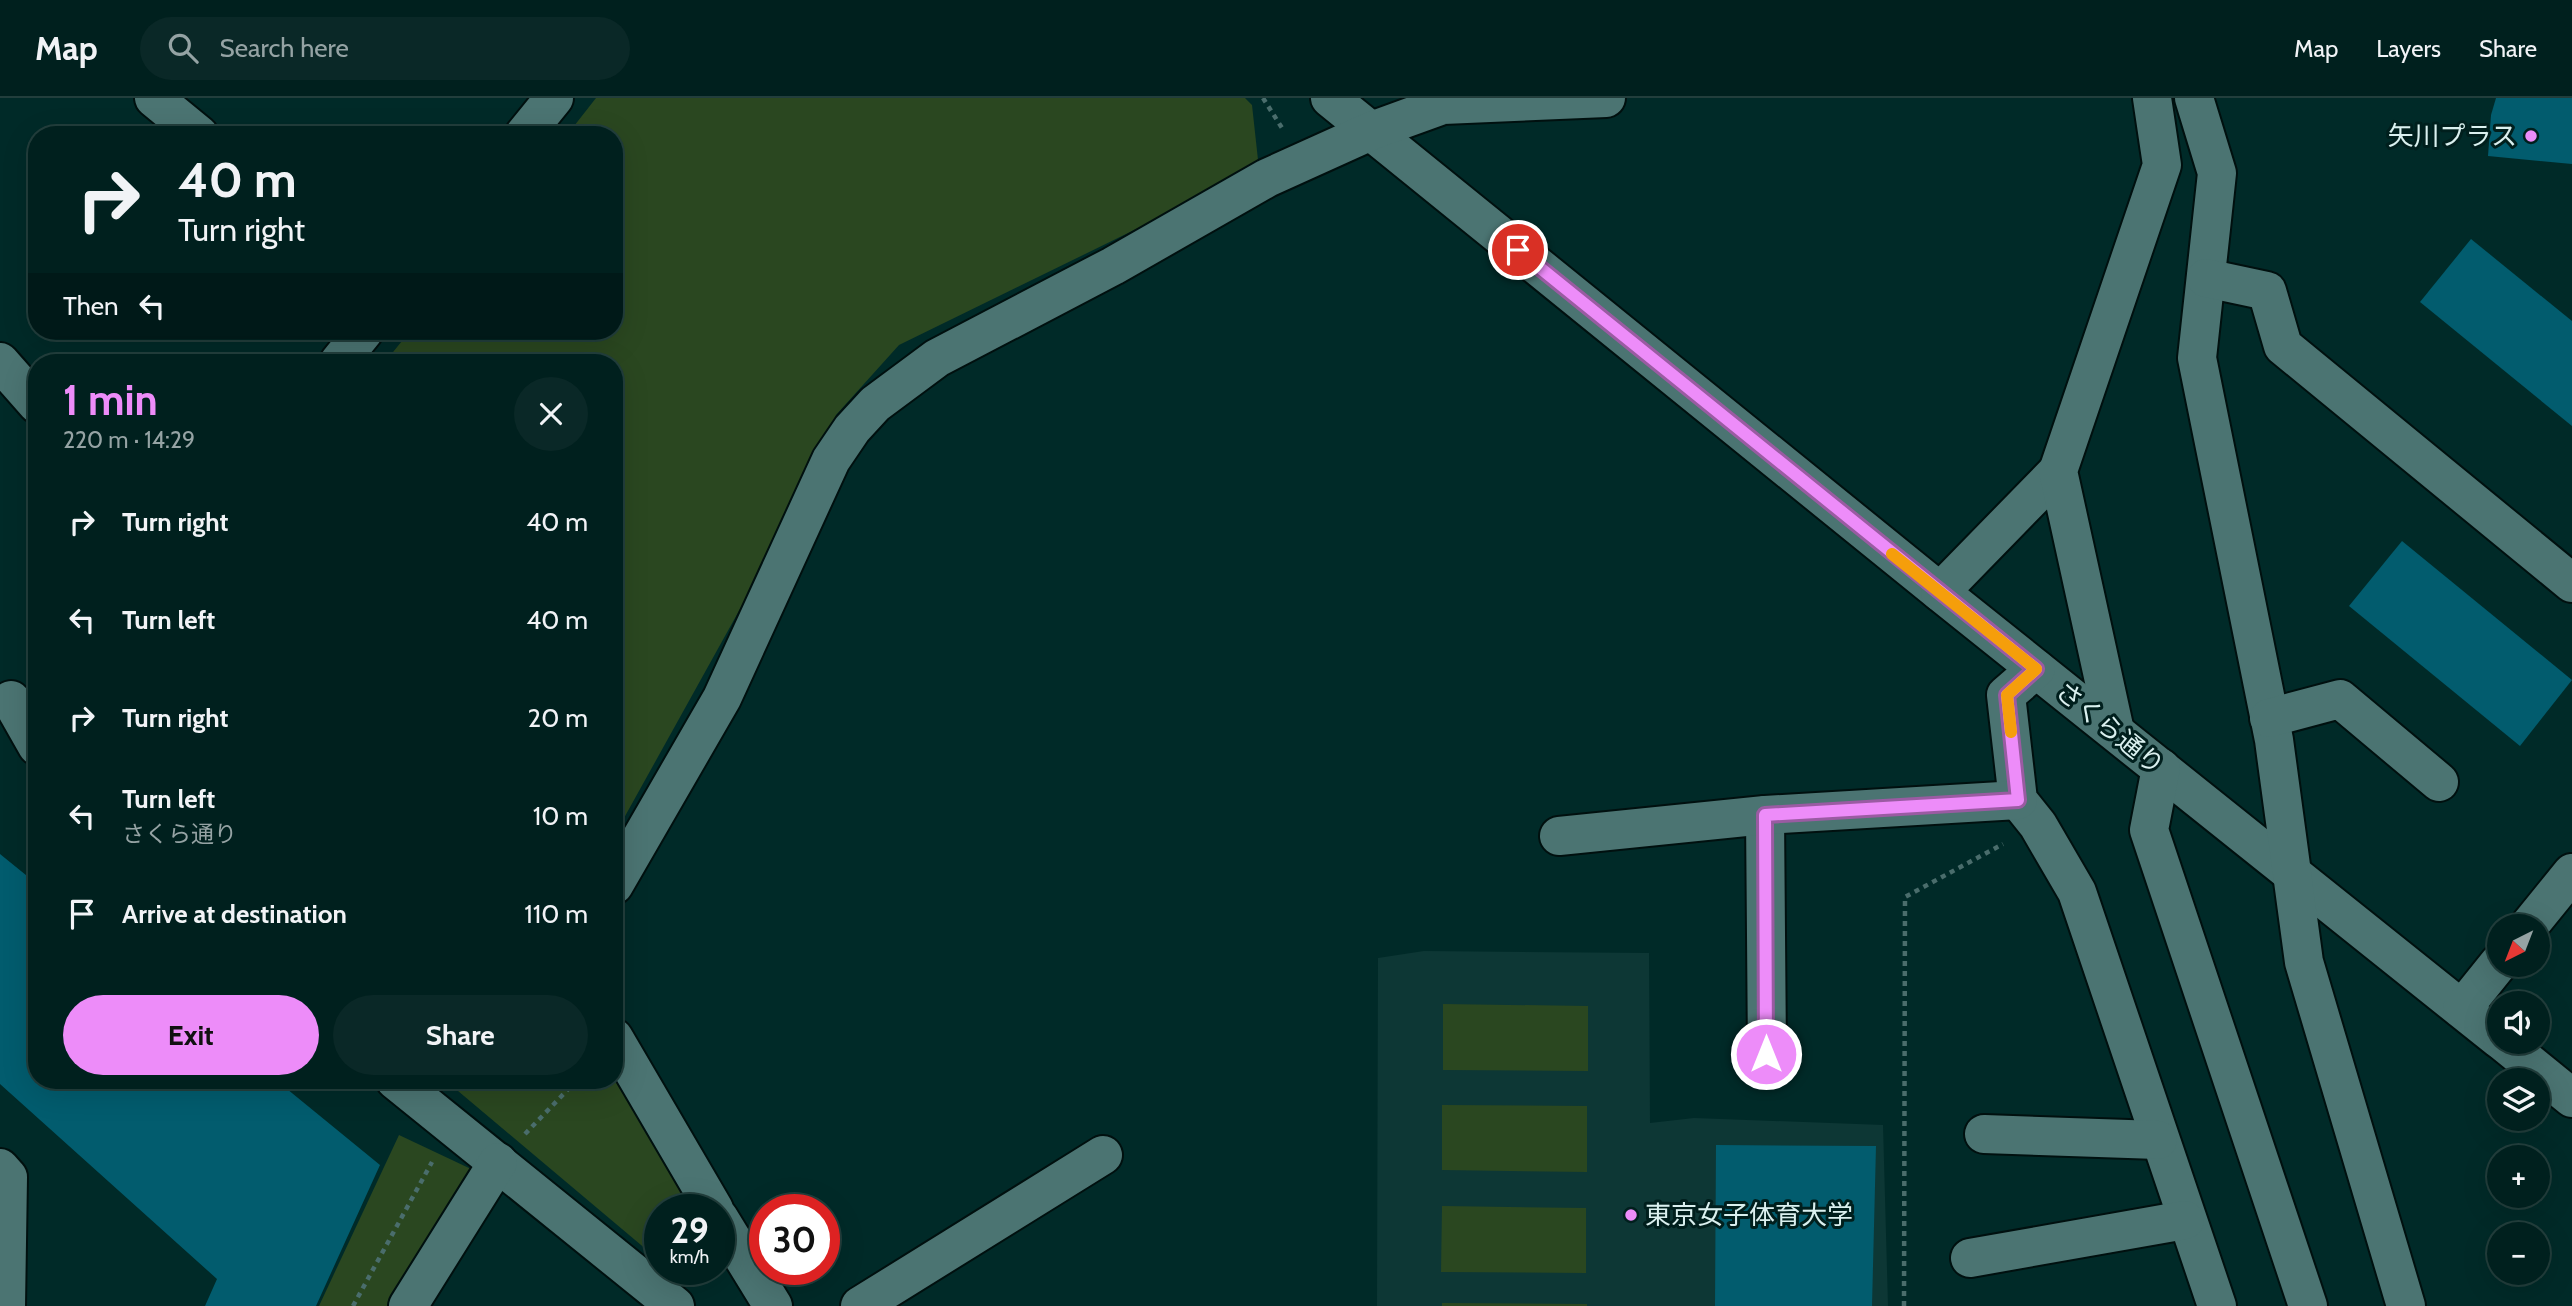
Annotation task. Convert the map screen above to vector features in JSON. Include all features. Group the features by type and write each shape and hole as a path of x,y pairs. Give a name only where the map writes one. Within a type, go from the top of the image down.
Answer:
{"street":[{"path":"153,98 188,126"},
{"path":"531,126 554,98"},
{"name":"さくら通り","path":"1330,98 1940,592 2487,1029"},
{"path":"623,869 722,698 831,460 852,429 875,404 937,358 970,338 1113,266 1267,178 1371,131 1443,104 1606,98"},
{"path":"1940,592 2058,471 2162,164 2152,98"},
{"path":"2194,98 2217,173 2197,358 2269,718 2304,962 2406,1306"},
{"path":"2206,278 2267,291 2283,346 2572,583"},
{"path":"345,354 357,340"},
{"path":"0,362 28,394"},
{"path":"2058,471 2115,731"},
{"path":"2036,669 2007,695 2028,812 2077,892 2185,1220 2217,1306"},
{"path":"16,696 28,725"},
{"path":"2269,718 2340,699 2439,782"},
{"path":"2161,768 2149,830 2308,1306"},
{"path":"1559,836 1765,815 2028,812"},
{"path":"1765,815 1766,1054"},
{"path":"2539,914 2572,873"},
{"path":"2462,1009 2488,977"},
{"path":"623,1053 705,1194"},
{"name":"さくら通り","path":"2517,1054 2572,1098"},
{"path":"406,1089 675,1306"},
{"path":"1984,1134 2158,1140"},
{"path":"860,1306 1103,1155"},
{"path":"408,1306 498,1162"},
{"path":"0,1168 8,1177 6,1306"},
{"path":"1970,1258 2185,1220"},
{"path":"735,1244 773,1306"}],"path":[{"path":"1263,98 1283,129"},
{"path":"1905,1306 1905,897 2028,812"},
{"path":"498,1162 568,1089"},
{"path":"353,1306 452,1126"}],"shaded area":[{"name":"東京女子体育大学","path":"1424,951 1649,953 1650,1123 1694,1118 1883,1125 1888,1306 1377,1306 1378,958"}],"green space":[{"path":"596,98 1245,98 1252,105 1259,169 899,345 836,415 770,555 623,820 623,354 391,354 403,340 623,340 623,126 574,126"},
{"path":"1443,1004 1588,1006 1588,1071 1443,1070"},
{"path":"623,1079 700,1194 644,1194 644,1248 456,1089 623,1089"},
{"path":"1442,1105 1587,1106 1587,1172 1442,1170"},
{"path":"399,1135 488,1177 409,1306 319,1306"},
{"path":"1442,1206 1586,1208 1586,1273 1441,1272"},
{"path":"1442,1303 1587,1304 1587,1306 1442,1306"}],"building":[{"name":"矢川プラス","path":"2496,98 2572,98 2572,164 2488,156 2491,115"},
{"path":"2471,239 2572,321 2572,426 2420,302"},
{"path":"2402,541 2572,680 2520,746 2349,606"},
{"path":"0,854 28,877 28,1089 287,1089 380,1165 316,1306 205,1306 217,1279 0,1084"},
{"path":"1716,1145 1876,1146 1872,1306 1715,1306"}],"slow traffic":[{"path":"1892,554 2036,669 2007,695 2011,732"}],"place":[{"name":"矢川プラス","path":"2531,136"},
{"name":"東京女子体育大学","path":"1631,1215"}],"route":[{"path":"1518,250 2036,669 2007,695 2018,800 1765,815 1766,1054"}]}
